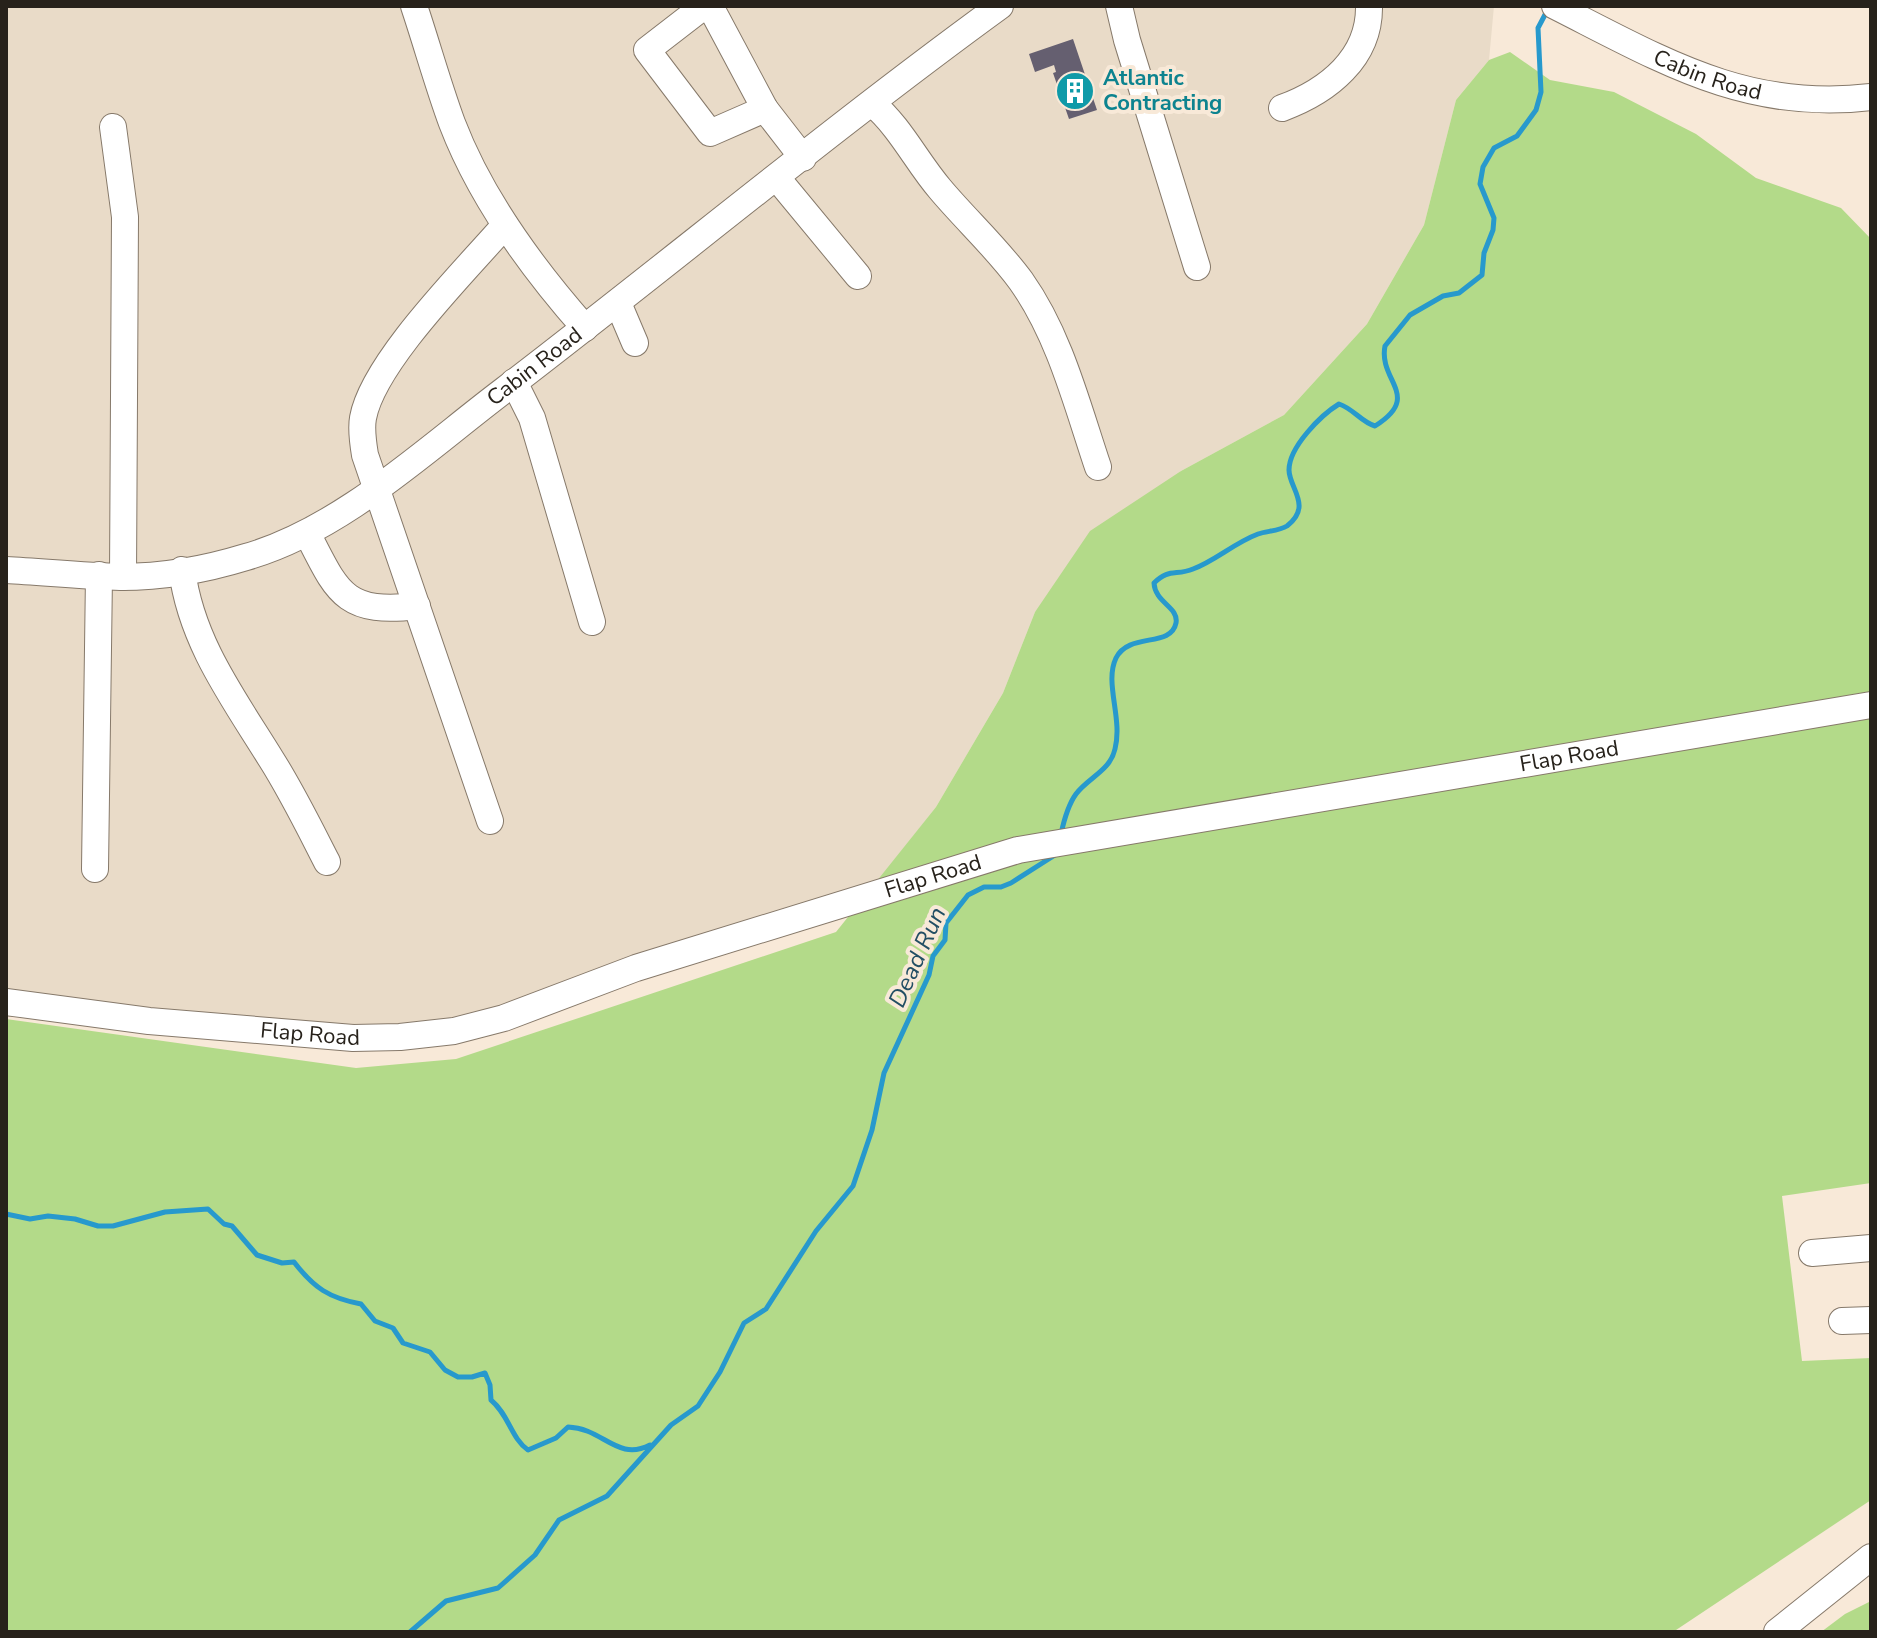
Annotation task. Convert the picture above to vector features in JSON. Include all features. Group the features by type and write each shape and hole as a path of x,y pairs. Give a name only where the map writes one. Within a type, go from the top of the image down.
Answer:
{"lane":[{"path":"414,6 453,124 478,177 532,264 585,328"},
{"path":"765,109 710,133 647,50 707,6 765,109 803,158"},
{"name":"Cabin Road","path":"6,570 111,576 182,570 247,557 307,533 377,488 1000,6"},
{"path":"1119,6 1197,267"},
{"path":"1282,108 1313,95 1348,66 1366,37 1369,6"},
{"name":"Cabin Road","path":"1558,8 1676,66 1718,83 1765,95 1797,98 1871,97"},
{"path":"872,103 891,120 939,189 1001,257 1029,295 1050,330 1098,467"},
{"path":"95,869 111,576 125,217 113,127"},
{"path":"777,178 858,276"},
{"path":"490,821 365,455 363,418 371,394 397,350 505,225"},
{"path":"618,303 635,343"},
{"path":"514,382 532,418 592,622"},
{"path":"307,533 333,584 347,598 368,606 392,609 417,606"},
{"path":"182,570 185,597 219,677 280,773 327,862"},
{"name":"Flap Road","path":"6,1002 149,1021 353,1038 454,1031 504,1018 636,968 958,868 1059,842 1871,705"},
{"path":"1812,1253 1871,1248"},
{"path":"1842,1321 1871,1320"},
{"path":"1777,1632 1871,1557"}],"shaded area":[{"path":"6,6 1494,6 1489,60 1456,100 1424,225 1367,324 1284,415 1181,471 1035,612 1003,693 936,807 877,882 458,1023 407,1032 6,995"}],"green space":[{"path":"1510,52 1550,80 1614,92 1696,134 1756,178 1841,208 1871,239 1871,1183 1782,1196 1802,1361 1871,1358 1871,1500 1673,1632 6,1632 6,1019 356,1068 456,1059 836,932 936,807 1003,693 1035,612 1090,531 1181,471 1284,415 1367,324 1424,225 1456,100 1489,60"},
{"path":"1871,1601 1871,1632 1821,1632 1845,1614"}],"building":[{"name":"Atlantic Contracting","path":"1073,39 1097,110 1069,119 1053,73 1056,72 1054,65 1035,72 1029,54"}],"waterway":[{"name":"Dead Run","path":"1061,834 1073,798 1109,763 1115,749 1117,725 1112,678 1116,658 1130,645 1173,631 1176,623 1174,613 1158,595 1154,583 1168,574 1201,566 1249,538 1280,529 1295,519 1299,504 1290,477 1290,461 1307,432 1339,404 1375,426 1389,415 1396,406 1397,397 1387,369 1385,346 1410,315 1443,296 1459,293 1482,275 1484,253 1494,218 1480,184 1483,167 1494,148 1517,136 1536,110 1541,92 1538,28 1548,9"},
{"name":"Dead Run","path":"410,1632 446,1601 498,1588 535,1555 559,1520 607,1496 671,1425 698,1406 720,1372 744,1323 766,1309 816,1231 853,1186 872,1130 884,1073 929,975 933,956 945,940 946,923 968,895 984,887 1001,887 1011,883 1055,855"},
{"path":"6,1214 30,1219 48,1216 75,1219 98,1226 113,1226 165,1212 208,1209 224,1224 232,1226 257,1255 282,1263 294,1262 308,1279 323,1290 340,1299 361,1304 375,1321 393,1328 403,1343 430,1352 445,1370 458,1377 485,1373 491,1400 528,1450 556,1438 568,1427 591,1433 628,1450 650,1445"}],"place":[{"name":"Atlantic Contracting","path":"1075,91"}]}
